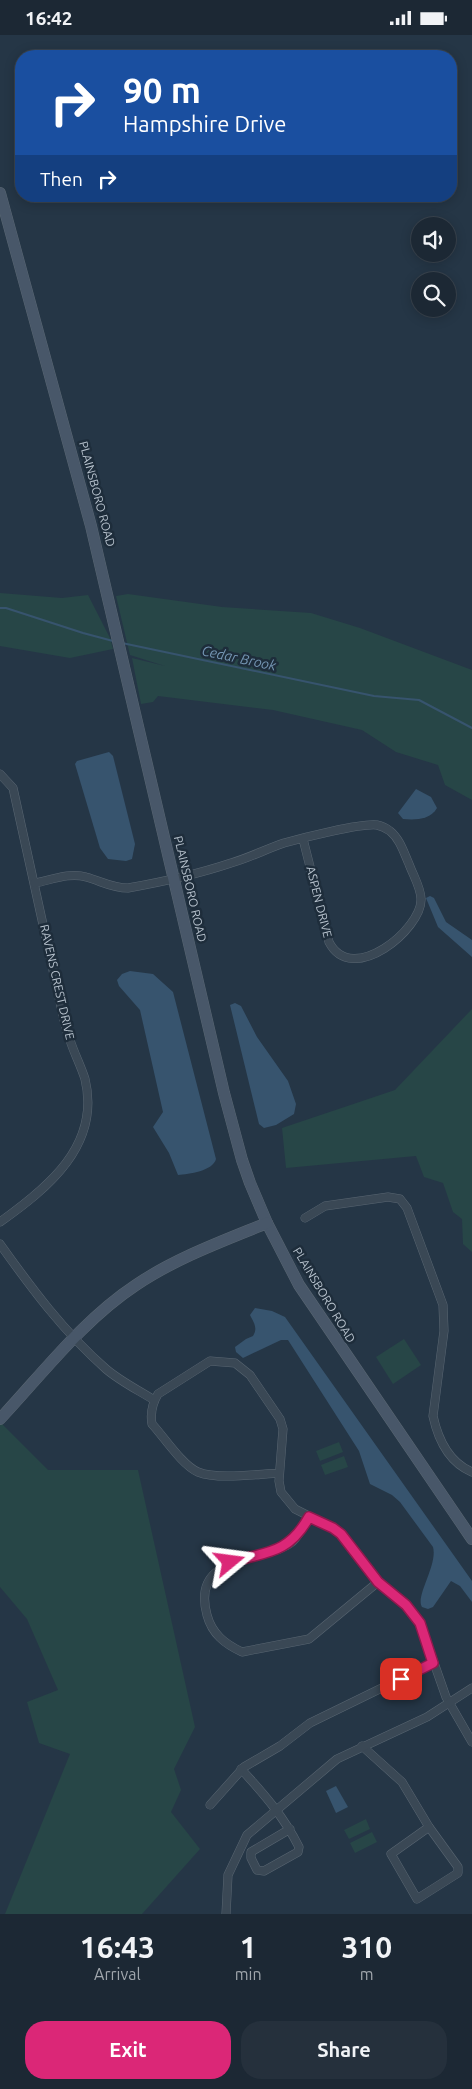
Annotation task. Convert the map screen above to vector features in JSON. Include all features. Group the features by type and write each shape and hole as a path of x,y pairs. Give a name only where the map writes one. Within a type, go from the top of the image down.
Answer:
{"street":[{"name":"PLAINSBORO ROAD","path":"0,193 92,526 233,1130 242,1160 267,1223 314,1310 472,1539"},
{"name":"RAVENS CREST DRIVE","path":"0,774 13,788 62,1011 69,1039 84,1078 88,1098 88,1115 83,1133 70,1159 52,1181 28,1203 0,1223"},
{"name":"ASPEN DRIVE","path":"174,878 231,863 269,848 303,839 376,825 392,832 398,840 419,888 422,900 415,919 393,941 365,958 355,960 335,952 329,942 324,926 303,839"},
{"path":"35,883 73,875 85,876 116,888 128,888 174,878"},
{"path":"305,1218 325,1206 394,1197 407,1208 430,1267 445,1318 433,1416 436,1431 444,1448 456,1462 472,1472"},
{"path":"0,1419 74,1338 114,1301 153,1274 267,1223"},
{"path":"0,1244 45,1307 74,1338 108,1370 154,1400"},
{"path":"280,1473 211,1475 197,1471 188,1465 152,1424 151,1416 154,1400 158,1394 210,1361 224,1360 243,1368 280,1419 283,1440 280,1473 281,1492 288,1503 295,1509 341,1534 378,1582 406,1605 420,1623 433,1663 450,1704 471,1740"},
{"path":"309,1517 292,1541 282,1547 230,1562 219,1569 210,1581 205,1596 206,1610 210,1625 224,1642 242,1652 304,1641 378,1582"},
{"path":"210,1805 241,1769 280,1746 310,1723 433,1663"},
{"path":"226,1914 228,1875 247,1835 337,1759 450,1704 472,1688"},
{"path":"362,1746 402,1782 429,1827 458,1867 458,1873 417,1899 392,1854 429,1827"},
{"path":"241,1769 277,1809 290,1829 299,1847 298,1852 264,1871 257,1870 251,1852 290,1829"}],"green space":[{"path":"0,593 62,598 88,595 110,638 113,649 70,658 0,646"},
{"path":"128,594 222,607 311,613 360,628 472,670 472,800 445,785 438,765 396,752 362,730 273,710 158,696 153,702 141,704 132,658 165,666 130,655 116,596"},
{"path":"472,1009 472,1252 463,1244 462,1219 453,1212 443,1183 424,1177 416,1156 286,1168 282,1128 395,1090"},
{"path":"404,1339 421,1365 393,1384 376,1357"},
{"path":"0,1422 48,1470 138,1470 195,1727 174,1769 181,1790 171,1812 200,1849 142,1914 5,1914 70,1754 39,1743 27,1702 58,1690 27,1619 0,1587"},
{"path":"339,1442 343,1452 320,1461 316,1451"},
{"path":"344,1456 348,1467 325,1475 321,1465"},
{"path":"366,1819 370,1829 349,1839 344,1830"},
{"path":"372,1832 377,1842 355,1853 350,1843"}],"water":[{"path":"109,752 113,756 135,844 132,859 126,861 108,859 100,848 75,764 77,761"},
{"path":"416,789 431,797 437,808 426,817 403,819 398,813"},
{"path":"430,896 434,898 446,922 472,940 472,957 438,927 426,898"},
{"path":"130,971 153,974 173,992 216,1159 206,1169 178,1175 169,1153 153,1127 163,1112 140,1010 119,986 117,980 122,974"},
{"path":"235,1003 241,1006 257,1037 288,1081 296,1104 294,1114 276,1125 264,1128 259,1124 230,1005"},
{"path":"255,1308 272,1311 285,1317 472,1581 472,1602 460,1586 451,1581 433,1607 428,1609 422,1607 421,1596 434,1554 433,1547 400,1502 392,1495 370,1484 359,1451 288,1340 281,1340 243,1358 236,1352 235,1347 253,1336 255,1325 250,1315"},
{"path":"336,1786 348,1807 336,1813 326,1791"}],"waterway":[{"name":"Cedar Brook","path":"0,608 6,608 113,641"},
{"name":"Cedar Brook","path":"122,643 374,696 419,700 472,728"}],"route":[{"path":"230,1562 282,1547 292,1541 309,1517 333,1528 341,1534 378,1582 406,1605 420,1623 433,1663 401,1679"}]}
